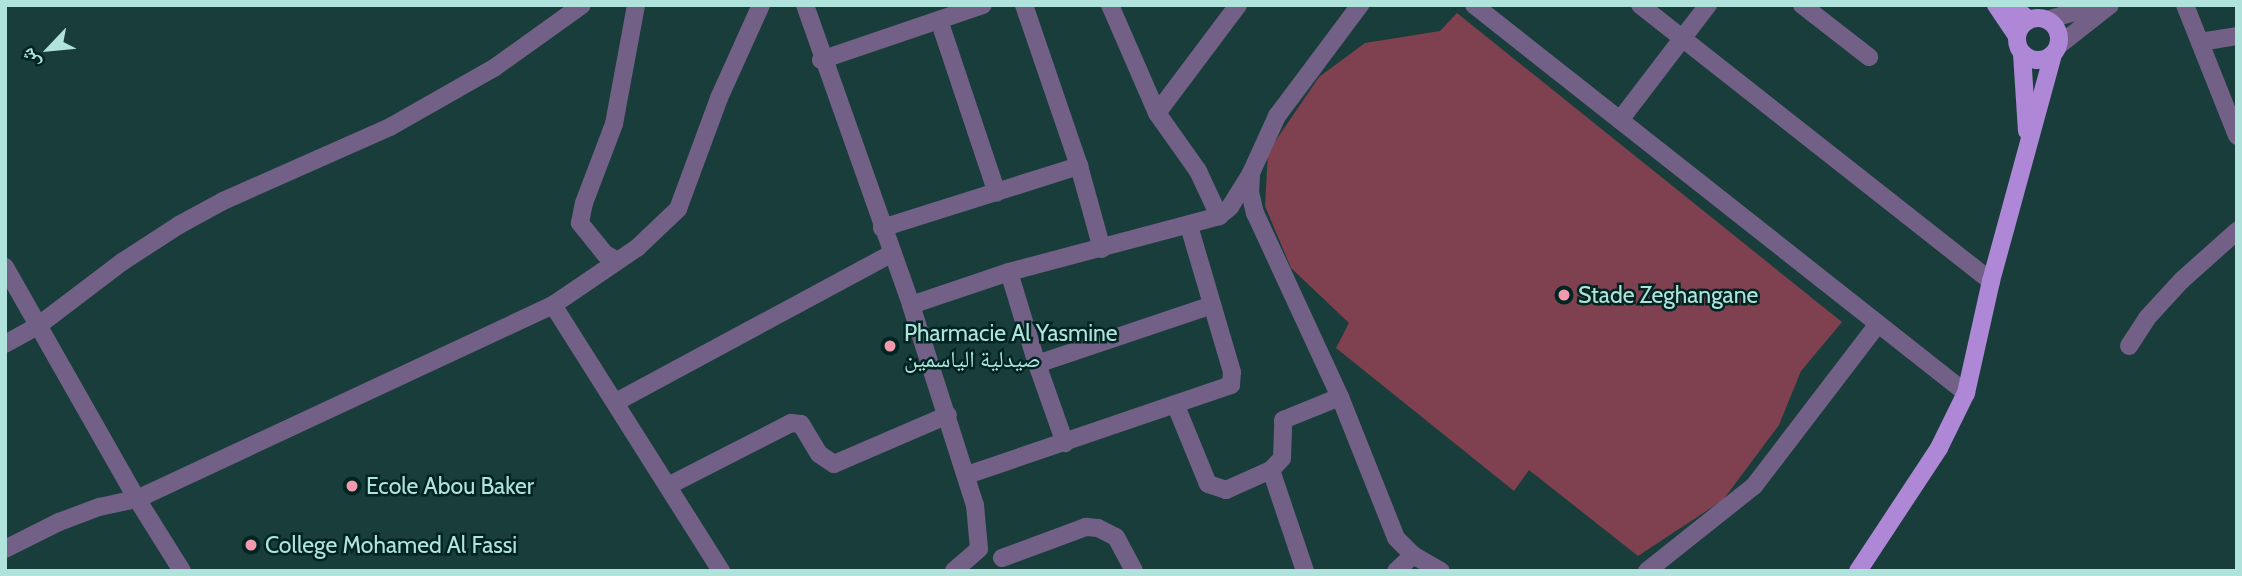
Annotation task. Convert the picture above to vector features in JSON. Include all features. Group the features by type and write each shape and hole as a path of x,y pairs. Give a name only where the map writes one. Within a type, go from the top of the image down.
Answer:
{"main road":[{"path":"1996,5 2017,36 2022,54 2028,140"},
{"path":"1858,571 1939,448 1966,393 1991,281 2028,140 2056,50 2058,31 2048,20 2029,20 2011,5"},
{"path":"2017,36 2019,29 2029,20"},
{"path":"2022,54 2038,61 2056,50"}],"street":[{"path":"5,344 38,325 122,262 180,225 223,201 335,153 409,117 494,68 582,5"},
{"path":"616,260 606,254 580,223 584,203 614,124 636,5"},
{"path":"5,549 59,522 99,507 137,499 554,305 637,248 678,209 719,98 761,5"},
{"path":"805,5 821,60 911,305 948,415 978,518 979,549"},
{"path":"821,60 983,5"},
{"path":"1024,5 1079,166 1102,249"},
{"path":"1110,5 1157,113 1198,171 1219,216"},
{"path":"1157,113 1238,5"},
{"path":"911,305 1009,272 1219,216 1230,207 1251,173 1277,116 1360,5"},
{"path":"1474,5 1966,393"},
{"path":"1640,5 1991,281"},
{"path":"1620,120 1708,5"},
{"path":"1802,5 1869,57"},
{"path":"2048,20 2098,5"},
{"path":"2056,50 2110,5"},
{"path":"2185,5 2237,136"},
{"path":"939,20 997,193"},
{"path":"2200,42 2237,36"},
{"path":"882,228 1079,166"},
{"path":"1251,173 1250,192 1255,213 1340,397 1396,538 1413,555 1441,571"},
{"path":"967,475 1226,389 1233,382 1189,226"},
{"path":"2129,346 2147,318 2182,280 2237,231"},
{"path":"616,402 891,254"},
{"path":"5,267 137,499 182,571"},
{"path":"1009,272 1065,443"},
{"path":"554,305 720,571"},
{"path":"1037,364 1212,305"},
{"path":"1647,571 1754,486 1878,324"},
{"path":"1176,405 1203,473 1213,488 1226,490 1271,470 1282,458 1283,420 1340,397"},
{"path":"668,486 791,423 801,424 819,454 834,464 948,415"},
{"path":"1271,470 1306,571"},
{"path":"979,549 1008,564 1086,527 1098,528 1116,537 1134,571"},
{"path":"954,571 979,549"},
{"path":"1396,571 1413,555"}],"shaded area":[{"name":"Stade Zeghangane","path":"1457,13 1842,322 1801,371 1779,425 1723,500 1638,556 1529,470 1514,491 1336,348 1349,323 1291,268 1265,206 1268,152 1319,77 1365,43 1440,31"}],"place":[{"name":"Stade Zeghangane","path":"1564,295"},
{"name":"Pharmacie Al Yasmine صيدلية الياسمين","path":"890,346"},
{"name":"Ecole Abou Baker","path":"352,486"},
{"name":"College Mohamed Al Fassi","path":"251,545"}]}
